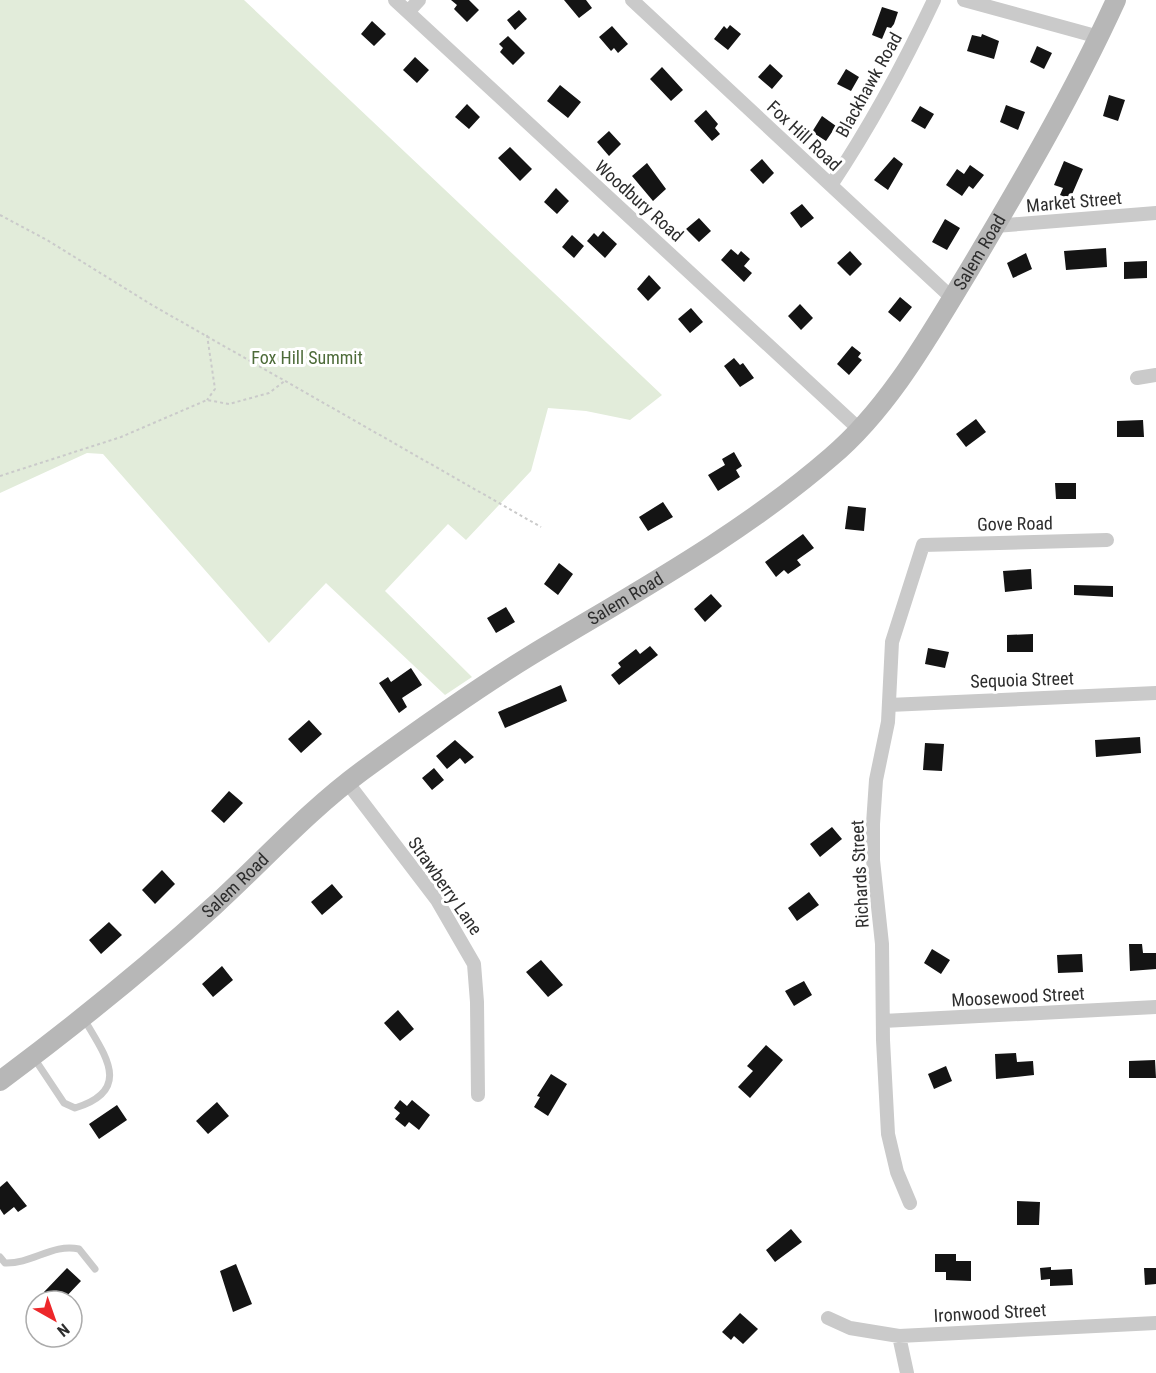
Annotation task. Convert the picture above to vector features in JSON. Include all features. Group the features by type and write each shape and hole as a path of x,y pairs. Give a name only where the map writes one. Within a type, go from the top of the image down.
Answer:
{"main road":[{"name":"Salem Road","path":"0,1081 83,1017 217,903 347,782 480,689 732,531 832,457 878,408 952,298 1031,168 1116,0"}],"street":[{"name":"Woodbury Road","path":"395,0 859,429"},
{"path":"408,12 419,0"},
{"name":"Fox Hill Road","path":"632,0 952,298"},
{"name":"Blackhawk Road","path":"831,185 867,131 897,79 934,0"},
{"path":"964,0 1099,37"},
{"name":"Market Street","path":"995,226 1156,213"},
{"path":"1137,378 1156,375"},
{"name":"Gove Road","path":"923,545 1107,540"},
{"name":"Richards Street","path":"910,1203 897,1172 888,1134 882,935 873,860 873,824 876,780 889,705 892,642 923,545"},
{"name":"Sequoia Street","path":"889,705 1156,693"},
{"name":"Strawberry Lane","path":"347,782 437,900 474,964 477,1002 478,1095"},
{"name":"Moosewood Street","path":"883,1021 1156,1007"},
{"name":"Ironwood Street","path":"828,1318 850,1328 899,1335 1156,1323"},
{"path":"899,1335 907,1373"}],"lane":[{"path":"33,1056 64,1103 75,1108 85,1105 102,1093 110,1081 110,1065 83,1017"},
{"path":"0,1257 5,1263 19,1263 65,1246 79,1249 95,1269"}],"path":[{"path":"0,215 541,527"},
{"path":"0,476 121,437 207,400 215,389 207,335"},
{"path":"207,400 229,404 269,393 286,380"}],"green space":[{"name":"Fox Hill Summit","path":"0,0 244,0 662,395 630,420 586,411 548,408 531,471 466,540 448,524 385,591 472,677 445,695 326,583 269,643 103,454 87,453 0,493"}],"building":[{"path":"451,0 469,0 479,10 467,22 454,9 457,5"},
{"path":"564,0 586,0 592,8 579,18"},
{"path":"882,7 898,12 894,24 891,28 887,27 882,39 872,35"},
{"path":"519,10 527,19 515,30 507,20"},
{"path":"372,21 386,34 374,46 361,34"},
{"path":"730,25 741,34 728,50 714,39 724,26 727,29"},
{"path":"612,26 628,44 618,53 614,48 611,51 599,37"},
{"path":"982,34 999,41 994,59 967,51 972,35 981,37"},
{"path":"508,36 525,53 513,65 500,52 503,48 499,44"},
{"path":"1037,46 1052,53 1044,69 1030,62"},
{"path":"415,57 429,70 417,83 403,70"},
{"path":"770,64 783,76 772,89 758,77"},
{"path":"662,67 683,90 671,101 650,79"},
{"path":"846,69 859,77 851,91 837,84"},
{"path":"560,85 581,102 568,118 547,101"},
{"path":"1109,95 1125,100 1118,121 1103,116"},
{"path":"467,104 480,117 469,129 455,117"},
{"path":"1006,105 1025,112 1018,130 1000,122"},
{"path":"920,106 934,114 925,129 911,121"},
{"path":"706,110 718,124 715,128 720,134 712,141 694,121"},
{"path":"822,116 836,126 826,141 812,132"},
{"path":"609,131 621,144 609,156 597,142"},
{"path":"510,147 532,169 520,181 498,158"},
{"path":"894,157 903,164 888,190 874,180"},
{"path":"762,159 774,173 763,184 750,170"},
{"path":"1064,161 1083,169 1070,199 1060,195 1063,188 1054,185"},
{"path":"647,163 666,189 653,201 632,176"},
{"path":"970,165 984,175 973,189 969,186 962,196 946,185 957,169 964,174"},
{"path":"556,188 569,201 557,214 544,202"},
{"path":"802,204 814,218 801,228 790,213"},
{"path":"699,218 711,231 699,242 686,229"},
{"path":"945,219 960,228 947,250 932,242"},
{"path":"603,231 617,244 605,258 587,241 594,233 598,237"},
{"path":"572,235 584,246 574,258 562,247"},
{"path":"1106,248 1107,267 1066,270 1064,251"},
{"path":"731,249 738,255 741,251 750,259 744,266 752,273 744,282 721,260"},
{"path":"850,251 862,264 850,276 837,263"},
{"path":"1026,253 1032,269 1013,278 1007,263"},
{"path":"1147,261 1147,278 1124,279 1124,262"},
{"path":"649,275 661,288 648,301 637,289"},
{"path":"900,297 912,307 900,322 888,312"},
{"path":"800,304 813,318 801,330 788,316"},
{"path":"691,308 703,322 690,333 678,319"},
{"path":"852,346 861,353 858,357 862,360 849,375 837,364"},
{"path":"734,358 740,365 743,363 754,378 740,387 724,366"},
{"path":"976,419 986,432 966,447 956,434"},
{"path":"1143,420 1144,437 1117,437 1117,421"},
{"path":"734,452 742,466 736,470 740,477 718,491 708,475 725,465 722,459"},
{"path":"1055,483 1076,483 1076,499 1056,499"},
{"path":"663,502 673,517 648,531 639,517"},
{"path":"848,506 866,508 864,531 845,529"},
{"path":"803,534 814,548 797,560 801,565 788,574 784,570 776,577 765,562"},
{"path":"559,563 573,574 558,595 544,584"},
{"path":"1031,569 1032,589 1005,592 1003,571"},
{"path":"1074,585 1113,586 1113,597 1074,595"},
{"path":"711,594 722,606 705,622 694,609"},
{"path":"506,607 515,622 496,633 487,618"},
{"path":"1033,634 1033,652 1007,652 1007,635"},
{"path":"650,646 658,655 619,685 611,675 621,667 618,663 636,649 640,654"},
{"path":"928,648 949,652 945,668 925,664"},
{"path":"411,668 422,685 402,698 407,707 399,713 379,683 388,677 391,682"},
{"path":"561,685 567,701 505,728 498,712"},
{"path":"309,720 322,734 301,753 288,739"},
{"path":"1140,737 1141,753 1096,757 1095,740"},
{"path":"455,740 474,757 465,764 460,758 447,769 436,756"},
{"path":"925,743 944,744 942,771 923,770"},
{"path":"434,768 444,780 432,790 422,778"},
{"path":"229,791 243,803 224,823 211,811"},
{"path":"832,827 842,839 820,857 810,844"},
{"path":"162,870 175,884 155,904 142,890"},
{"path":"332,884 343,897 322,915 311,902"},
{"path":"809,892 819,905 797,921 788,908"},
{"path":"109,922 122,935 101,954 89,940"},
{"path":"1129,944 1142,944 1143,953 1156,953 1156,969 1130,971"},
{"path":"932,949 950,960 941,974 924,963"},
{"path":"1082,954 1083,972 1058,973 1057,955"},
{"path":"541,960 563,985 548,997 526,972"},
{"path":"222,966 233,980 213,997 202,984"},
{"path":"804,981 812,995 794,1006 785,991"},
{"path":"398,1010 414,1029 400,1041 384,1023"},
{"path":"766,1045 783,1060 750,1098 738,1087 753,1071 747,1066"},
{"path":"1016,1053 1017,1062 1033,1061 1034,1075 996,1079 995,1054"},
{"path":"1155,1060 1156,1078 1129,1078 1129,1061"},
{"path":"946,1066 952,1081 934,1089 928,1074"},
{"path":"551,1074 567,1084 548,1116 534,1107 540,1097 537,1096"},
{"path":"400,1100 407,1106 412,1100 430,1115 419,1130 409,1122 405,1127 395,1119 400,1113 394,1108"},
{"path":"217,1102 229,1116 208,1134 196,1121"},
{"path":"117,1105 127,1120 99,1139 89,1124"},
{"path":"7,1181 27,1206 18,1212 14,1207 4,1215 0,1209 0,1187"},
{"path":"1017,1201 1040,1202 1039,1225 1017,1225"},
{"path":"791,1229 802,1242 775,1262 766,1250"},
{"path":"935,1254 956,1254 956,1261 971,1261 971,1281 946,1280 946,1272 935,1272"},
{"path":"236,1264 252,1304 233,1312 220,1271"},
{"path":"1051,1267 1051,1270 1072,1269 1073,1285 1050,1286 1050,1279 1041,1280 1040,1268"},
{"path":"67,1268 81,1281 73,1289 47,1289"},
{"path":"1144,1268 1156,1268 1156,1284 1145,1285"},
{"path":"740,1313 758,1329 743,1344 734,1336 731,1340 722,1332"}]}
